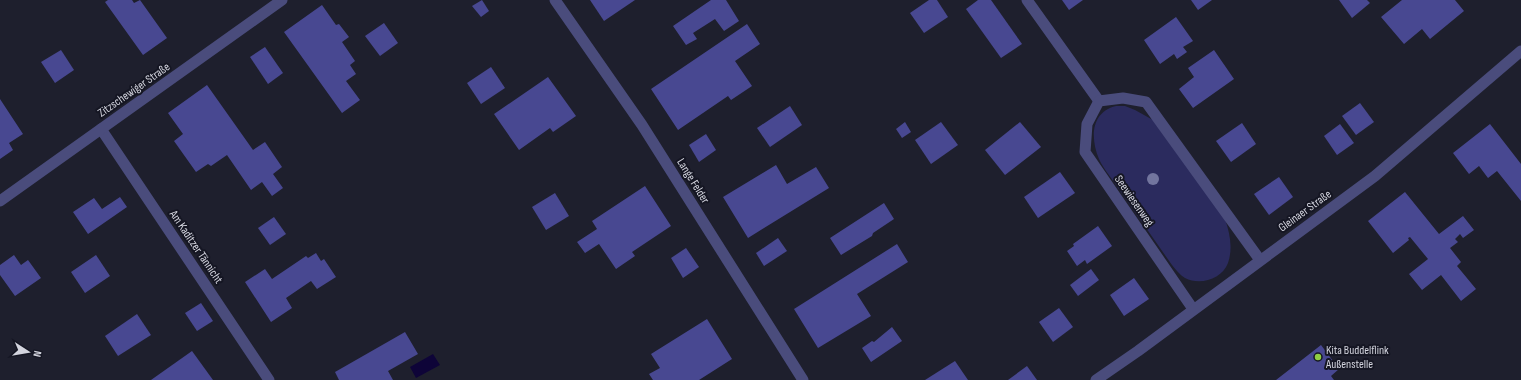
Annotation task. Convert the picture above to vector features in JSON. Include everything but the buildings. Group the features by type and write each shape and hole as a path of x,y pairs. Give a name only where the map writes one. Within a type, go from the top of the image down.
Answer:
{"street":[{"name":"Zitzschewiger Straße","path":"0,201 282,0"},
{"name":"Lange Felder","path":"555,0 642,125 803,380"},
{"path":"1027,0 1099,101 1123,98 1146,102 1260,260"},
{"name":"Gleinaer Straße","path":"1096,380 1138,351 1375,176 1521,51"},
{"name":"Seewiesenweg","path":"1099,101 1087,124 1085,152 1193,309"},
{"name":"Am Kaditzer Tännicht","path":"101,129 269,380"}],"shaded area":[{"path":"1116,106 1125,106 1153,120 1225,219 1230,241 1230,257 1225,269 1216,277 1210,280 1197,281 1185,278 1180,274 1172,265 1101,163 1094,143 1095,127 1097,120 1102,114 1108,109"},
{"path":"433,354 440,365 416,378 410,367"}],"place":[{"name":"Kita Buddelflink Außenstelle","path":"1318,357"}]}
